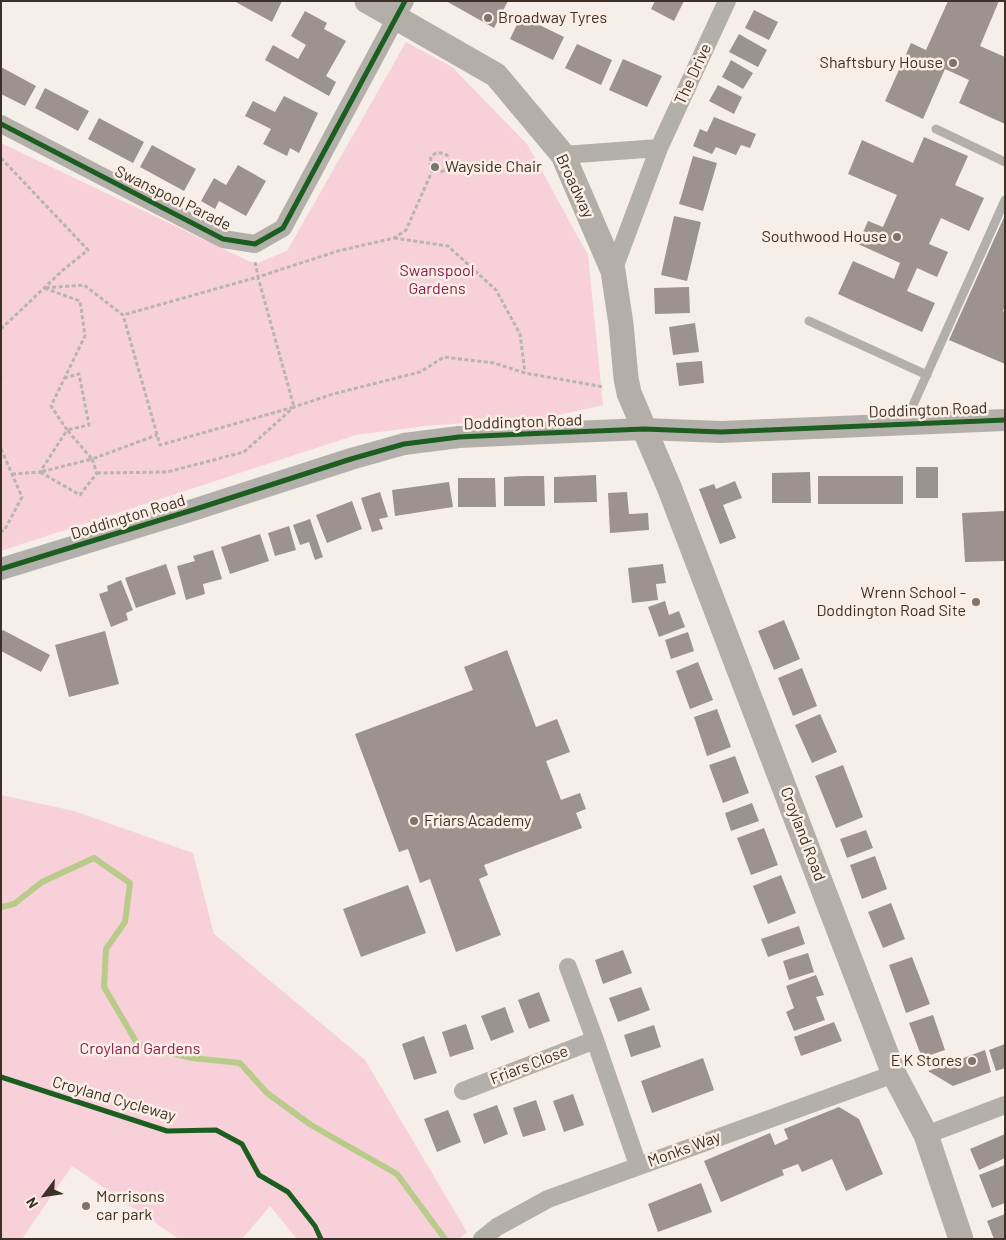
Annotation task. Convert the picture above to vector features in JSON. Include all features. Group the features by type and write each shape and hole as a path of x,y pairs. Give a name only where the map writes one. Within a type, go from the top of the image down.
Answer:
{"main road":[{"name":"Broadway","path":"368,1 401,10 496,75 563,154 613,271 621,324 626,378 629,393 644,430"},
{"name":"Croyland Road","path":"644,430 672,496 894,1074 926,1135 960,1239"}],"street":[{"name":"The Drive","path":"613,271 660,148 727,1"},
{"path":"254,244 283,228 401,10"},
{"name":"Swanspool Parade","path":"1,124 223,239 254,244"},
{"path":"563,154 660,148"},
{"name":"Doddington Road","path":"1,569 196,509 351,458 404,444 459,437 644,430 710,432 1005,420"},
{"path":"568,966 638,1165"},
{"name":"Friars Close","path":"463,1091 595,1040"},
{"name":"Monks Way","path":"482,1239 496,1228 548,1199 894,1074"},
{"path":"926,1135 1005,1105"}],"lane":[{"path":"936,129 1005,162"},
{"path":"904,424 1005,200"},
{"path":"809,321 927,375"}],"path":[{"path":"436,153 447,155 449,160 447,169 441,172 433,170 430,164 431,157 436,153"},
{"path":"1,158 88,250 63,270 1,329"},
{"path":"123,315 258,277 338,251 394,238 406,230 433,170"},
{"path":"394,238 448,246 496,290 520,334 525,373"},
{"path":"254,244 254,264 294,407"},
{"path":"44,288 84,285 123,315 160,445 333,394 420,372 444,357 494,363 525,373 606,387 606,394 629,393"},
{"path":"44,288 80,301 86,336 51,406 67,430 92,459 97,473"},
{"path":"40,472 67,430 89,425 79,374 64,378"},
{"path":"97,473 167,472 244,452 294,407"},
{"path":"12,474 40,472 92,459 157,435"},
{"path":"1,450 22,496 4,531 1,531"},
{"path":"40,472 80,495 97,473"}],"green space":[{"name":"Swanspool Gardens","path":"406,42 452,67 527,144 588,255 603,405 549,417 425,426 356,435 1,551 1,143 255,264 287,251"},
{"name":"Croyland Gardens","path":"1,795 74,811 193,853 214,934 365,1060 467,1232 459,1239 297,1239 270,1206 242,1239 179,1239 72,1166 22,1239 4,1239 1,1237"}],"building":[{"path":"234,1 282,1 272,22"},
{"name":"Broadway Tyres","path":"446,1 508,1 494,28"},
{"path":"655,1 684,1 674,21 651,9"},
{"name":"Shaftsbury House","path":"948,1 999,1 980,46 1005,57 1005,124 959,103 969,80 945,69 923,119 885,101 911,43 926,50"},
{"path":"754,10 778,22 769,40 745,28"},
{"path":"305,11 327,23 324,29 346,41 326,76 336,82 329,96 265,60 273,45 298,59 306,45 291,36"},
{"path":"521,16 564,37 553,60 510,39"},
{"path":"739,34 767,50 758,67 729,52"},
{"path":"577,44 612,60 601,85 565,68"},
{"path":"623,59 662,76 647,107 609,90"},
{"path":"731,60 753,73 743,89 722,77"},
{"path":"1,67 36,86 25,106 1,94"},
{"path":"718,85 742,97 734,114 709,101"},
{"path":"45,88 89,111 78,131 35,108"},
{"path":"284,96 318,113 299,153 290,148 287,156 263,144 271,129 245,116 253,101 275,112"},
{"path":"714,117 756,134 750,148 741,145 736,155 716,147 712,154 693,146 700,129 707,132"},
{"path":"99,118 144,142 133,163 88,139"},
{"name":"Southwood House","path":"924,137 968,156 955,185 984,198 969,231 941,218 929,244 948,252 937,277 917,268 907,291 935,303 922,332 838,294 853,261 894,279 900,263 858,244 868,221 883,227 897,195 848,174 862,140 913,163"},
{"path":"152,145 196,169 184,191 140,167"},
{"path":"693,156 717,163 703,211 679,204"},
{"path":"238,165 266,181 246,216 219,201 215,209 201,201 214,178 226,185"},
{"path":"1005,215 1005,306 1003,311 1005,312 1005,364 949,340"},
{"path":"674,216 701,222 687,281 661,275"},
{"path":"689,287 690,313 655,314 654,288"},
{"path":"695,323 699,352 673,355 669,327"},
{"path":"702,361 704,383 679,386 676,363"},
{"path":"916,467 938,467 938,498 916,498"},
{"path":"810,472 811,503 772,503 772,473"},
{"path":"596,475 597,502 554,503 554,477"},
{"path":"544,476 545,506 504,506 504,477"},
{"path":"818,476 903,476 903,504 818,504"},
{"path":"458,478 495,478 496,507 458,507"},
{"path":"735,481 742,498 723,505 736,538 720,544 699,489 714,484 716,489"},
{"path":"449,482 453,507 395,516 392,490"},
{"path":"380,492 388,517 379,519 383,529 372,532 361,498"},
{"path":"627,492 629,514 648,513 649,530 610,533 608,493"},
{"path":"352,501 362,529 327,543 316,515"},
{"path":"1005,511 1005,561 965,562 962,513"},
{"path":"310,519 323,557 315,560 309,542 300,545 293,525"},
{"path":"289,526 296,550 275,556 268,533"},
{"path":"260,534 269,561 230,574 221,547"},
{"path":"213,550 222,579 203,584 205,594 186,600 177,566 195,561 193,556"},
{"path":"166,564 176,594 136,608 125,578"},
{"path":"663,564 666,583 656,584 658,600 632,603 628,568"},
{"path":"121,580 133,610 126,613 128,620 111,627 99,594 108,591 107,586"},
{"path":"665,601 669,615 679,611 685,627 659,637 648,607"},
{"path":"784,620 800,659 774,670 758,631"},
{"path":"3,630 50,655 41,672 1,651 1,632"},
{"path":"105,631 119,684 69,697 55,645"},
{"path":"688,632 694,651 671,659 665,640"},
{"path":"507,650 536,727 557,719 570,752 546,761 561,800 580,793 586,809 576,813 582,828 484,865 488,875 479,879 501,935 456,952 430,879 420,883 408,849 399,852 355,734 473,690 464,667"},
{"path":"698,662 713,700 690,709 676,671"},
{"path":"802,668 817,706 793,716 778,678"},
{"path":"717,709 731,747 707,756 694,717"},
{"path":"820,714 837,752 812,763 795,725"},
{"path":"735,756 749,793 723,803 709,765"},
{"path":"843,765 863,817 836,828 815,776"},
{"path":"752,803 759,821 731,831 725,813"},
{"path":"764,828 778,865 751,875 737,838"},
{"path":"866,830 873,848 847,858 840,839"},
{"path":"875,856 887,889 862,899 850,865"},
{"path":"781,875 796,913 768,924 753,886"},
{"path":"408,885 426,933 361,957 343,909"},
{"path":"891,903 905,939 883,948 868,912"},
{"path":"799,926 805,944 768,957 761,939"},
{"path":"623,950 632,973 603,984 595,960"},
{"path":"808,953 814,972 789,980 783,961"},
{"path":"912,957 930,1004 906,1013 889,965"},
{"path":"816,975 824,995 816,997 825,1020 794,1031 786,1012 794,1008 786,986"},
{"path":"641,987 650,1010 618,1022 609,998"},
{"path":"539,992 550,1021 529,1029 518,1000"},
{"path":"505,1007 514,1032 491,1041 481,1016"},
{"path":"933,1015 945,1050 922,1058 909,1023"},
{"path":"834,1022 842,1041 801,1056 794,1037"},
{"path":"466,1024 474,1049 450,1057 442,1032"},
{"path":"654,1025 661,1047 631,1057 624,1035"},
{"path":"424,1036 437,1073 414,1080 402,1044"},
{"path":"1005,1044 1005,1068 996,1071 989,1050"},
{"name":"E K Stores","path":"985,1050 991,1072 953,1086 928,1071"},
{"path":"703,1058 714,1090 652,1113 641,1081"},
{"path":"573,1094 584,1125 564,1132 553,1101"},
{"path":"536,1100 546,1130 523,1137 513,1108"},
{"path":"497,1105 508,1134 484,1144 473,1114"},
{"path":"839,1107 859,1119 883,1174 846,1191 832,1159 802,1172 798,1164 782,1170 784,1175 721,1202 704,1161 770,1133 775,1145 788,1139 784,1129"},
{"path":"448,1110 461,1142 437,1152 424,1119"},
{"path":"1005,1134 1005,1158 979,1170 970,1149"},
{"path":"1005,1165 1005,1203 992,1208 979,1175"},
{"path":"701,1183 712,1212 658,1232 648,1204"},
{"path":"1005,1214 1005,1239 994,1239 987,1221"}],"waterway":[{"path":"1,907 14,904 42,882 94,858 130,883 125,922 106,949 104,987 138,1045 192,1058 240,1063 267,1093 311,1125 397,1174 445,1239"}],"cycle path":[{"path":"1,124 223,239 255,244 283,228 405,1"},
{"path":"1,569 404,444 459,437 644,429 721,432 1005,420"},
{"name":"Croyland Cycleway","path":"1,1077 167,1131 216,1130 242,1144 259,1175 288,1192 315,1226 321,1239"}],"place":[{"name":"Broadway Tyres","path":"488,18"},
{"name":"Shaftsbury House","path":"953,63"},
{"name":"Wayside Chair","path":"435,167"},
{"name":"Southwood House","path":"897,237"},
{"name":"Wrenn School - Doddington Road Site","path":"976,602"},
{"name":"Friars Academy","path":"414,821"},
{"name":"E K Stores","path":"972,1061"},
{"name":"Morrisons car park","path":"86,1206"}]}
